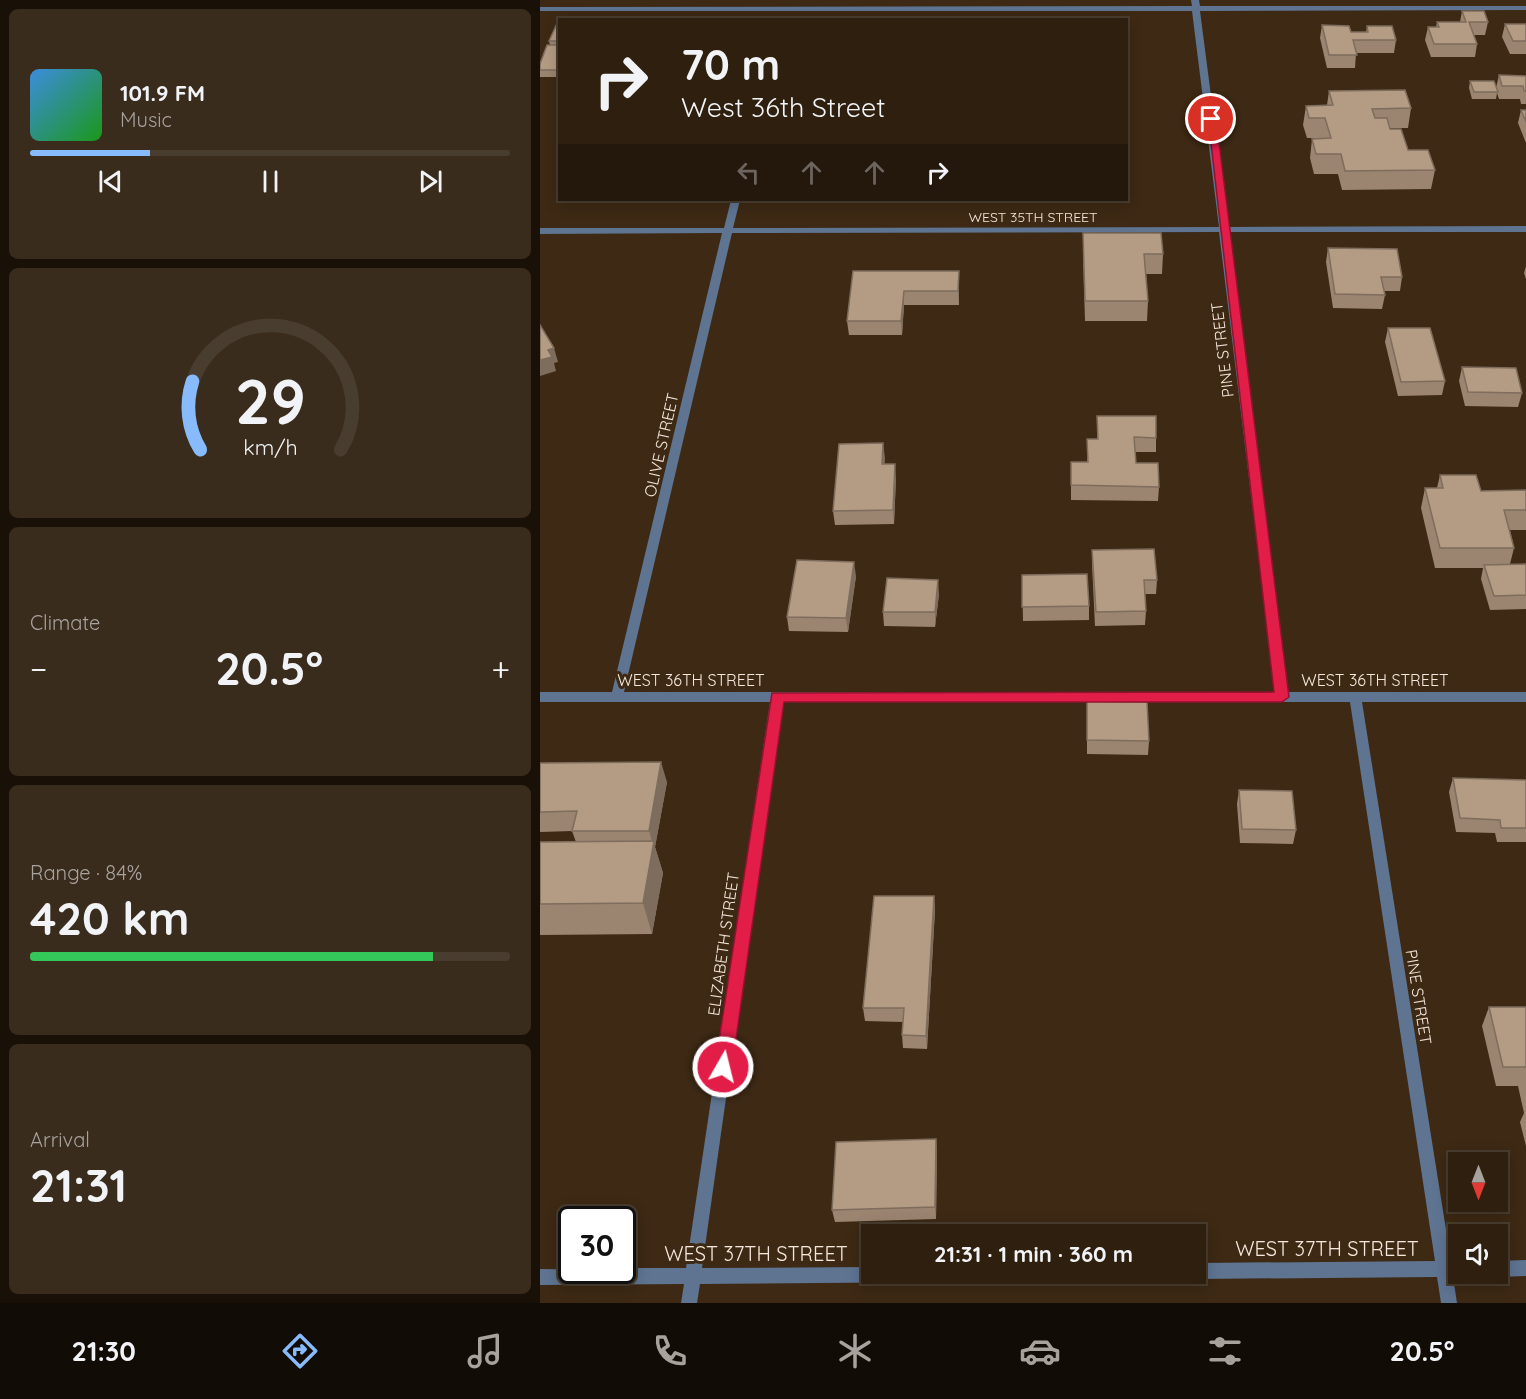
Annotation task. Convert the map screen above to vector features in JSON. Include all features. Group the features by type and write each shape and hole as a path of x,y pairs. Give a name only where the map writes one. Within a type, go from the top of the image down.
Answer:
{"street":[{"path":"783,18 787,0"},
{"path":"540,9 785,9 1196,4 1526,8"},
{"name":"PINE STREET","path":"1196,4 1226,230 1282,697"},
{"name":"OLIVE STREET","path":"617,697 735,201"},
{"name":"WEST 35TH STREET","path":"540,231 1526,229"},
{"name":"WEST 36TH STREET","path":"540,697 1526,697"},
{"name":"ELIZABETH STREET","path":"689,1303 777,697"},
{"name":"PINE STREET","path":"1355,697 1448,1257"},
{"path":"1508,1269 1526,1268"},
{"name":"WEST 37TH STREET","path":"1206,1271 1448,1269"},
{"name":"WEST 37TH STREET","path":"540,1277 861,1275"},
{"name":"PINE STREET","path":"1449,1303 1450,1284"}],"building":[{"path":"1462,11 1484,11 1488,22 1469,22 1477,44 1434,44 1428,27 1439,27 1437,22 1466,22"},
{"path":"558,21 558,41 549,41"},
{"path":"1505,24 1526,24 1526,41 1513,41"},
{"path":"1322,25 1349,26 1351,32 1368,32 1367,26 1392,26 1396,40 1353,40 1357,55 1329,55"},
{"path":"547,45 558,45 558,70 540,70"},
{"path":"1499,75 1526,76 1526,91 1523,86 1502,86"},
{"path":"1470,81 1494,81 1498,92 1474,92"},
{"path":"1405,90 1411,108 1372,109 1375,118 1387,118 1390,129 1401,129 1408,150 1428,150 1435,170 1345,171 1341,154 1316,154 1312,139 1331,138 1325,118 1309,118 1306,106 1333,105 1329,91"},
{"path":"1521,110 1526,110 1526,122"},
{"path":"1083,233 1161,233 1163,254 1144,254 1148,301 1085,301"},
{"path":"1328,248 1397,249 1402,277 1381,277 1385,295 1335,294"},
{"path":"853,271 959,271 958,291 904,291 901,321 847,321"},
{"path":"540,325 554,348 548,350 552,357 540,360"},
{"path":"1388,328 1430,328 1445,381 1401,382"},
{"path":"1462,367 1516,368 1522,393 1468,392"},
{"path":"1097,416 1156,416 1156,438 1134,437 1136,463 1158,463 1159,487 1071,485 1071,462 1088,462 1087,439 1098,439"},
{"path":"883,443 882,464 895,464 893,510 833,511 839,444"},
{"path":"1440,475 1476,475 1481,491 1526,490 1526,510 1504,510 1514,548 1440,548 1425,488 1443,488"},
{"path":"1154,549 1157,580 1144,580 1146,611 1096,612 1092,550"},
{"path":"797,560 854,562 846,618 787,617"},
{"path":"1526,564 1526,595 1494,596 1484,565"},
{"path":"1087,574 1089,606 1022,607 1022,575"},
{"path":"887,578 938,580 935,612 883,612"},
{"path":"1087,701 1147,702 1149,741 1087,740"},
{"path":"661,762 649,831 572,831 577,811 540,812 540,763"},
{"path":"1453,778 1526,780 1526,828 1501,828 1500,820 1460,818"},
{"path":"1239,790 1292,791 1296,830 1242,829"},
{"path":"654,841 643,903 540,904 540,842"},
{"path":"874,896 934,896 926,1036 902,1035 904,1008 863,1008"},
{"path":"1489,1007 1526,1007 1526,1067 1503,1067"},
{"path":"936,1139 935,1207 832,1210 836,1142"}],"route":[{"path":"723,1067 777,697 1282,697 1211,119"}]}
